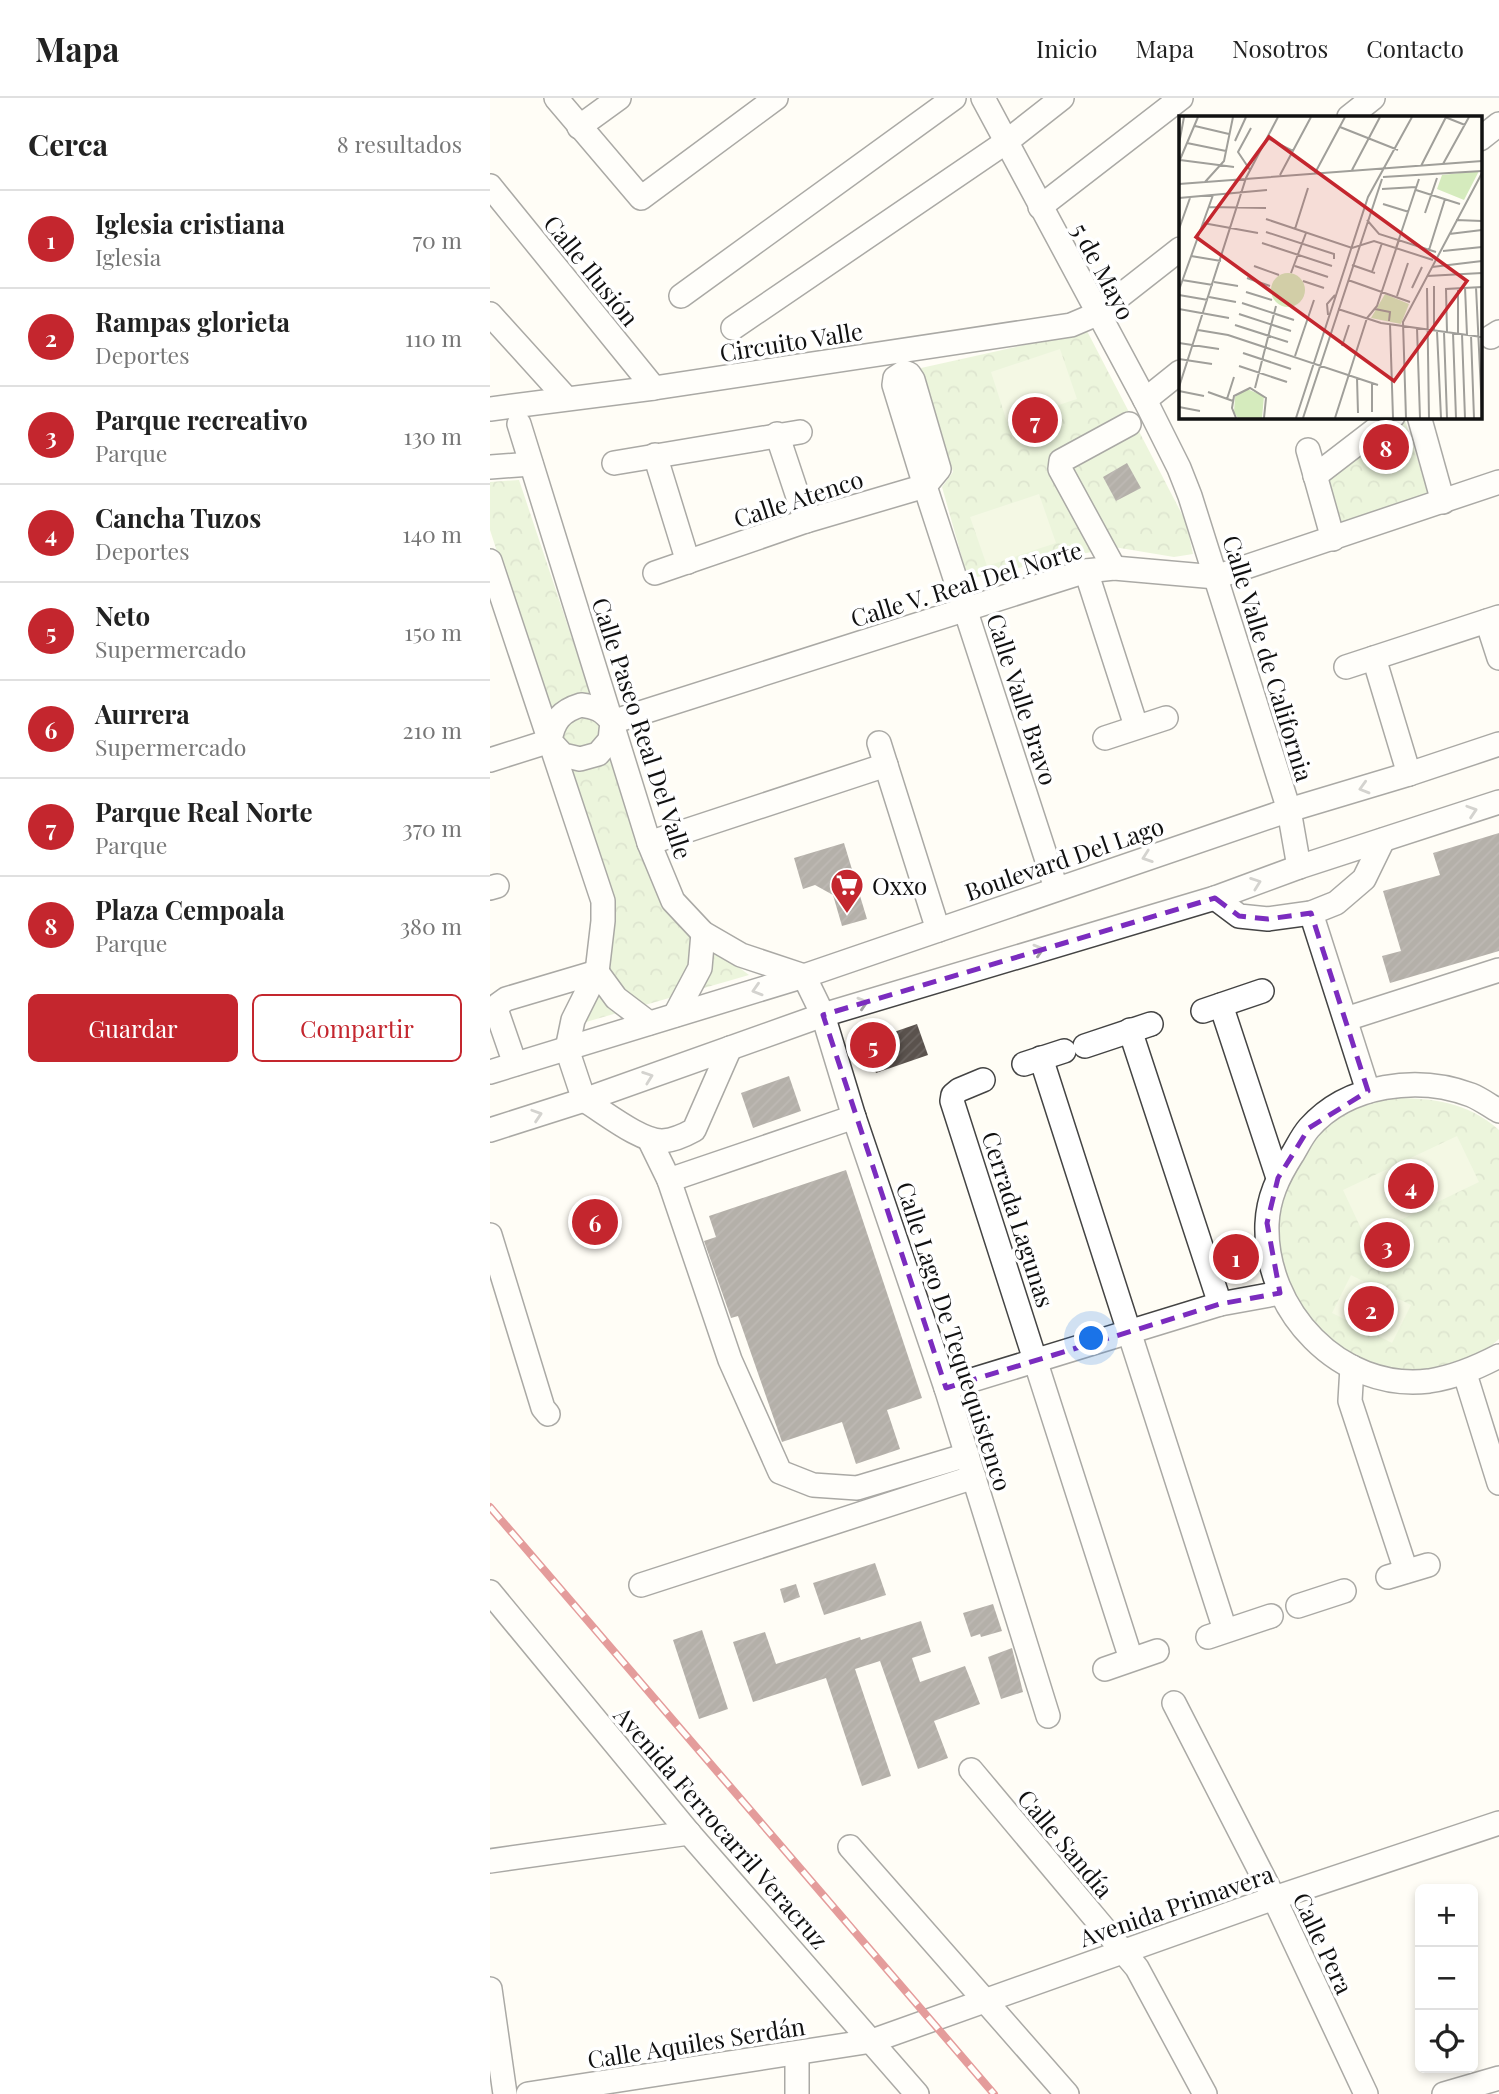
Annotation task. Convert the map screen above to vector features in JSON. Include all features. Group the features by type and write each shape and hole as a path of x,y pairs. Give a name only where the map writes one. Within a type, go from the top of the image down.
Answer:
{"street":[{"path":"556,98 641,198 776,98"},
{"path":"579,127 619,98"},
{"path":"681,296 954,98"},
{"name":"5 de Mayo","path":"983,98 1179,468"},
{"path":"733,328 1006,142 1062,98"},
{"path":"1040,207 1181,98"},
{"path":"1350,116 1373,98"},
{"path":"1482,137 1499,124"},
{"name":"Calle Ilusión","path":"490,186 654,388"},
{"name":"Circuito Valle","path":"490,410 1071,325 1097,314 1179,251"},
{"path":"490,314 566,398"},
{"path":"1145,400 1179,374"},
{"path":"1315,476 1390,418"},
{"path":"1420,418 1443,502"},
{"name":"Calle Paseo Real Del Valle","path":"519,424 649,843 673,901 703,933 741,955 804,976"},
{"path":"1114,568 1060,469 1061,461 1129,424"},
{"path":"614,463 789,433 806,521"},
{"path":"1308,450 1333,540"},
{"path":"655,455 688,562"},
{"path":"490,467 531,464"},
{"name":"Calle Valle de California","path":"1179,468 1289,810 1299,867"},
{"name":"Calle V. Real Del Norte","path":"612,722 1086,571 1114,568 1216,577 1333,540 1499,482"},
{"name":"Calle Atenco","path":"655,573 806,521 925,486"},
{"name":"Calle Valle Bravo","path":"925,486 1056,888"},
{"path":"490,561 500,620 550,741 603,901 597,972 573,1020 566,1049 584,1100 649,1139 663,1141 694,1130"},
{"path":"1086,571 1136,726"},
{"path":"1346,667 1493,619 1499,658"},
{"path":"1374,658 1409,774"},
{"path":"581,705 593,706 605,712 612,722 610,740 598,754 580,759 563,755 550,741 552,728 558,717 568,709 581,705"},
{"path":"1105,738 1166,718"},
{"path":"490,760 550,741"},
{"path":"879,743 938,929"},
{"name":"Boulevard Del Lago","path":"490,1072 804,976 1289,810 1499,744"},
{"path":"649,843 886,765"},
{"path":"490,1130 584,1100 823,1015 1215,898 1299,867 1499,802"},
{"path":"1215,898 1239,916 1268,919 1311,913 1336,903 1364,878 1383,840"},
{"path":"1311,913 1368,1091"},
{"path":"675,1015 700,968 703,933"},
{"path":"1346,1019 1499,970"},
{"path":"597,972 616,998 649,1023"},
{"path":"515,1064 497,1012 499,1004 506,999 597,972"},
{"name":"Calle Lago De Tequequistenco","path":"804,976 823,1015 946,1388 1048,1716"},
{"path":"1262,991 1212,1008 1278,1178"},
{"path":"1220,1304 1141,1027 1033,1061 1128,1332 1217,1634 1271,1616"},
{"path":"669,1180 685,1158 694,1130 730,1048"},
{"name":"Cerrada Lagunas","path":"983,1080 959,1090 953,1095 952,1101 1131,1659"},
{"path":"1499,1111 1472,1096 1438,1086 1403,1084 1368,1091 1336,1106 1309,1128 1278,1178 1273,1189 1267,1223 1269,1259 1280,1293 1298,1323 1322,1349 1352,1367 1389,1379 1427,1381 1465,1374 1499,1356"},
{"path":"669,1180 855,1117"},
{"path":"649,1139 669,1180 730,1360 780,1472 813,1485 857,1488 970,1466"},
{"path":"491,1238 543,1408 548,1414"},
{"path":"946,1388 1220,1304 1280,1293"},
{"path":"1352,1367 1350,1401 1408,1571"},
{"path":"1465,1374 1499,1483"},
{"path":"641,1585 970,1466"},
{"path":"1298,1606 1344,1591"},
{"name":"Avenida Ferrocarril Veracruz","path":"494,1602 689,1833 917,2094"},
{"path":"1105,1669 1157,1651"},
{"name":"Calle Pera","path":"1174,1703 1274,1898 1366,2094"},
{"name":"Calle Sandía","path":"971,1770 1137,1968 1205,2094"},
{"name":"Avenida Primavera","path":"872,2041 1274,1898 1499,1824"},
{"path":"490,1861 689,1833"},
{"path":"850,1847 1066,2094"},
{"path":"490,1989 505,2094"},
{"name":"Calle Aquiles Serdán","path":"528,2094 872,2041"},
{"path":"797,2054 797,2094"},
{"path":"1444,2094 1499,2078"}],"highlighted area":[{"path":"1215,898 1239,916 1268,919 1311,913 1368,1091 1309,1128 1278,1178 1267,1223 1280,1293 1220,1304 946,1388 823,1015"}],"green space":[{"path":"1087,331 1186,522 1193,554 1174,557 1114,547 968,579 942,487 953,472 921,368"},
{"path":"1060,349 1077,399 1007,422 991,372"},
{"path":"1397,418 1404,418 1431,502 1337,535 1320,477"},
{"path":"519,480 657,892 684,926 749,975 586,1022 607,973 615,914 490,530 490,482"},
{"path":"1039,494 1056,543 987,566 970,517"},
{"path":"1390,1098 1448,1103 1474,1113 1499,1130 1499,1339 1484,1352 1450,1367 1413,1372 1376,1368 1341,1353 1290,1299 1273,1226 1297,1156 1323,1128 1355,1109"},
{"path":"1457,1136 1479,1182 1365,1237 1343,1190"},
{"path":"1351,1275 1411,1305 1392,1343 1332,1313"}],"building":[{"path":"1127,463 1141,488 1116,501 1103,477"},
{"path":"1499,833 1499,951 1390,983 1382,956 1401,951 1383,891 1440,875 1433,853"},
{"path":"844,843 867,919 842,926 833,895 815,885 803,889 794,858"},
{"path":"917,1024 928,1055 876,1073 865,1042"},
{"path":"789,1076 801,1111 753,1128 741,1093"},
{"path":"846,1170 922,1398 887,1410 900,1449 856,1464 842,1422 782,1442 738,1316 731,1318 704,1241 716,1237 709,1216"},
{"path":"875,1563 886,1595 824,1615 813,1583"},
{"path":"796,1584 800,1597 784,1603 780,1589"},
{"path":"993,1604 1002,1631 971,1637 963,1613"},
{"path":"921,1621 931,1652 912,1658 920,1682 965,1666 980,1704 934,1721 948,1758 918,1769 880,1661 855,1669 891,1776 862,1786 826,1678 753,1702 733,1642 765,1632 776,1664"},
{"path":"702,1630 728,1709 699,1719 673,1640"},
{"path":"1012,1648 1023,1692 1001,1699 988,1657"}],"railway":[{"path":"490,1507 994,2094"}],"place":[{"name":"Parque Real Norte","path":"1035,420"},
{"name":"Plaza Cempoala","path":"1386,447"},
{"name":"Oxxo","path":"847,915"},
{"name":"Neto","path":"873,1045"},
{"name":"Cancha Tuzos","path":"1411,1186"},
{"name":"Aurrera","path":"595,1222"},
{"name":"Parque recreativo","path":"1387,1245"},
{"name":"Iglesia cristiana","path":"1236,1257"},
{"name":"Rampas glorieta","path":"1371,1309"}]}
